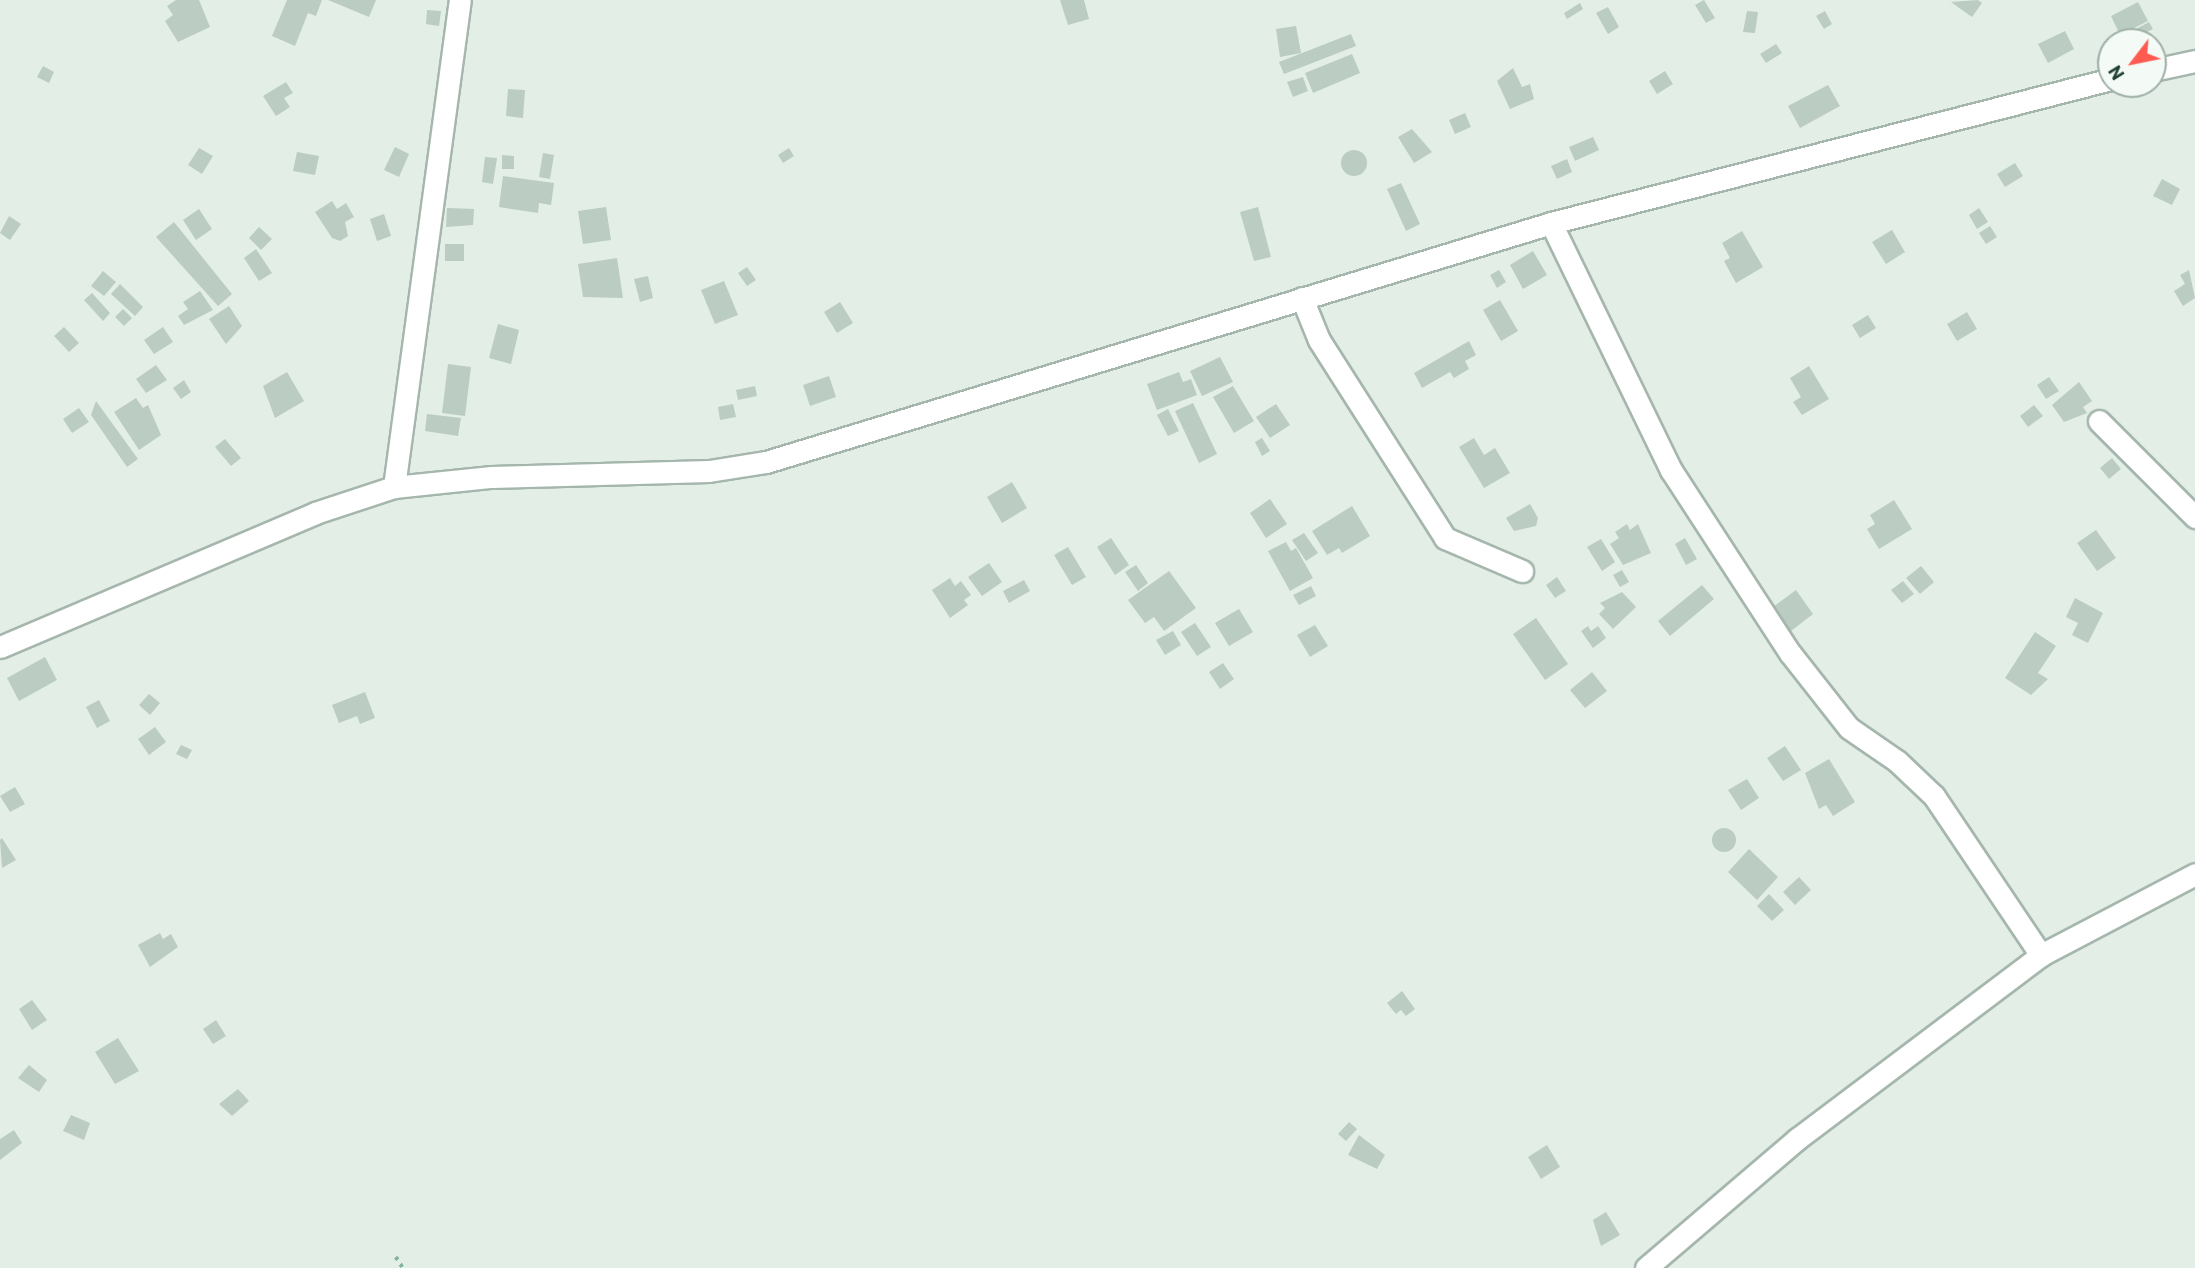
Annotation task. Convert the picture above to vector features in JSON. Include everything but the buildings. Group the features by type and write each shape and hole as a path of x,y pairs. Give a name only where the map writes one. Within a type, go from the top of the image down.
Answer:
{"street":[{"path":"394,487 460,0"},
{"path":"2167,67 2195,61"},
{"path":"0,647 315,513 394,487 491,477 709,471 766,463 1551,223 2097,83"},
{"path":"1551,223 1671,470 1790,653 1849,728 1897,761 1934,796 2041,955"},
{"path":"1302,298 1319,340 1445,538 1522,571"},
{"path":"2099,421 2195,517"},
{"path":"1646,1268 1797,1139 2041,955 2195,874"}],"path":[{"path":"396,1257 403,1268"}]}
